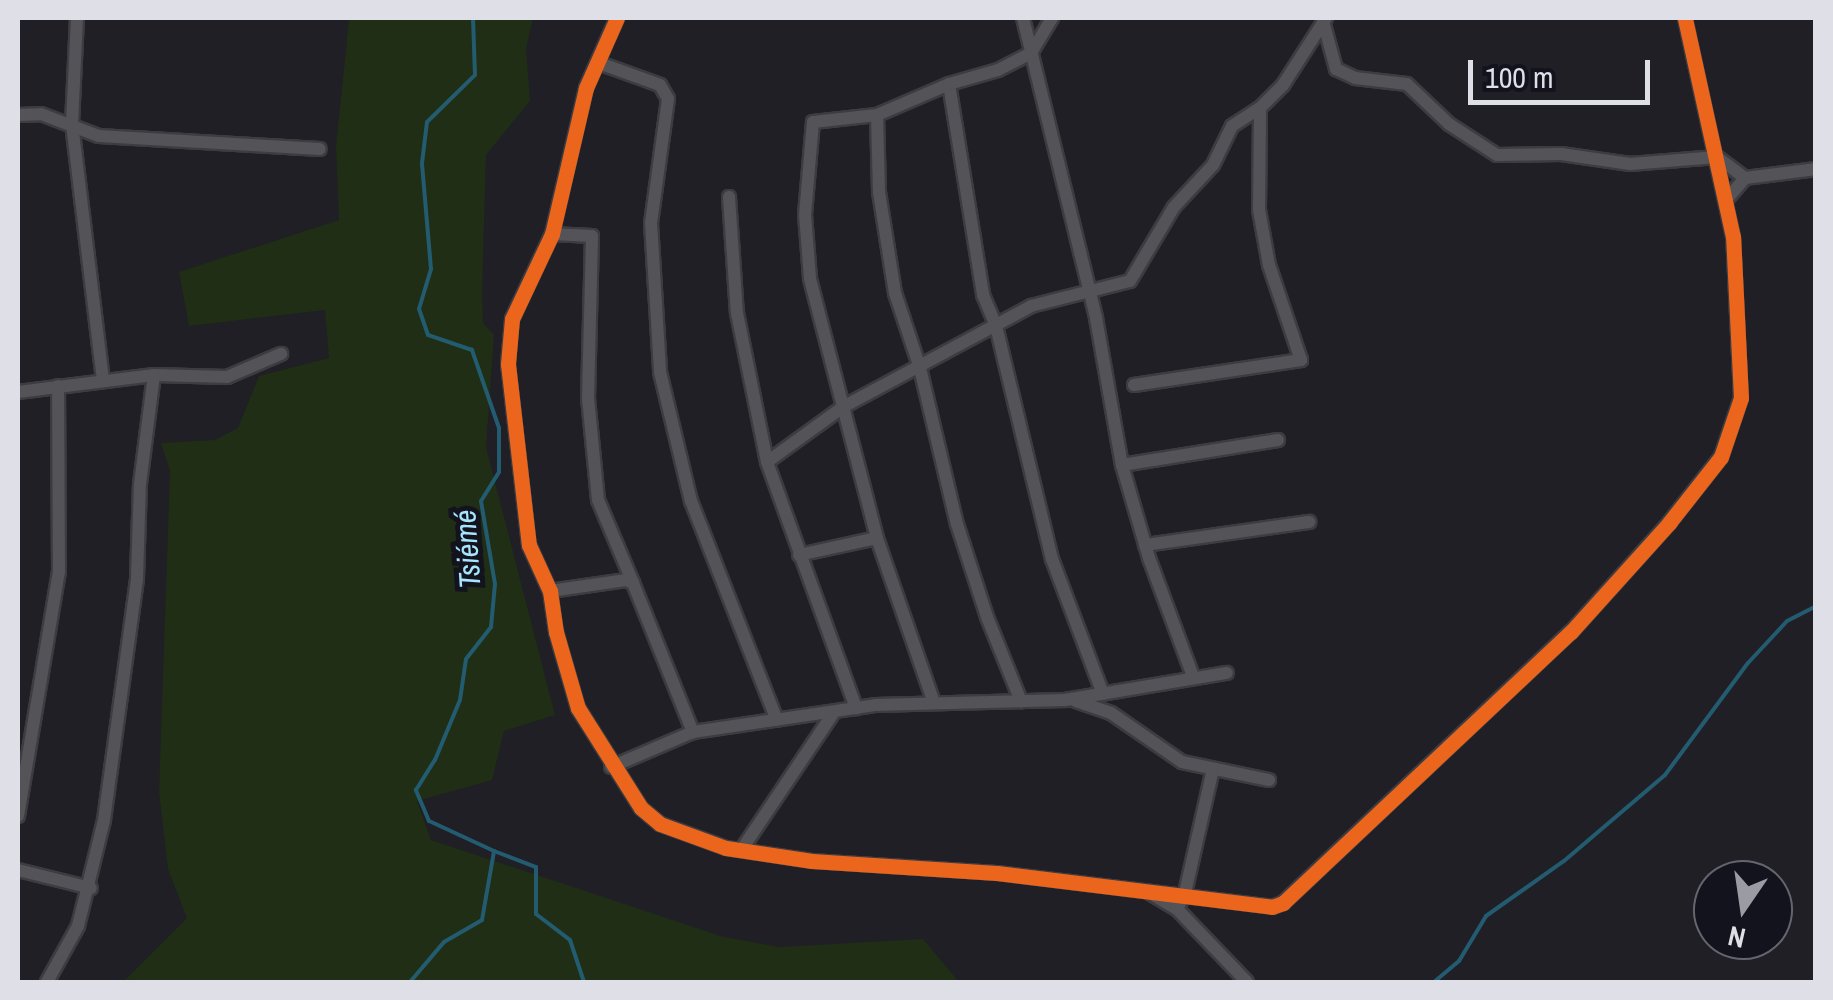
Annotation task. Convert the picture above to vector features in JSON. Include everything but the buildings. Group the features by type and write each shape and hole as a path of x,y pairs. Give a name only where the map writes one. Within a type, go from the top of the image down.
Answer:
{"street":[{"path":"77,18 72,124 103,380"},
{"path":"617,18 586,88 552,234 512,319 508,341 529,546 550,590 556,632 578,708 611,767 641,808 660,824 726,848 812,860 997,873 1185,893 1264,906 1282,902 1570,632 1710,475 1742,398 1739,310 1726,200 1685,18"},
{"path":"1023,18 1088,290 1122,465 1146,546 1193,676"},
{"path":"933,700 877,538 810,278 805,215 813,122 877,115 949,84 998,70 1031,53 1052,18"},
{"path":"1325,20 1336,69 1355,78 1407,84 1448,124 1497,155 1561,154 1630,164 1718,157 1745,178"},
{"path":"767,462 842,407 1031,306 1130,281 1174,207 1214,166 1232,126 1260,108 1283,85 1325,20"},
{"path":"599,63 660,85 668,99 651,224 660,372 691,500 777,720"},
{"path":"949,84 984,296 996,326 1052,559 1104,694"},
{"path":"1134,385 1301,360 1269,265 1259,210 1260,108"},
{"path":"18,115 40,114 99,136 320,150"},
{"path":"877,115 879,192 895,293 920,368 957,524 986,616 1021,701"},
{"path":"1726,200 1745,178 1816,169"},
{"path":"729,196 737,312 767,462 856,708"},
{"path":"552,234 592,236 588,398 598,500 693,732"},
{"path":"18,392 154,375 227,377 281,354"},
{"path":"47,982 72,940 90,888 128,654 137,578 140,484 154,375"},
{"path":"18,816 59,572 58,386"},
{"path":"1122,465 1278,440"},
{"path":"1146,546 1309,522"},
{"path":"799,555 877,538"},
{"path":"550,590 626,580 633,583"},
{"path":"611,767 693,732 933,700 1065,700 1227,672"},
{"path":"1065,700 1112,713 1173,759 1269,780"},
{"path":"742,850 832,715"},
{"path":"1176,909 1185,893 1213,769"},
{"path":"18,870 90,888"},
{"path":"1148,891 1176,909 1248,982"}],"green space":[{"path":"344,18 533,18 526,49 530,101 486,155 483,323 494,335 486,447 555,715 504,731 492,780 417,801 431,840 724,937 779,947 923,939 959,982 123,982 187,918 168,869 159,792 170,471 161,443 215,440 238,428 259,376 329,358 325,310 189,326 179,272 339,220 336,146 349,20"}],"waterway":[{"name":"Tsiémé","path":"410,982 444,942 482,920 494,851 429,821 416,790 435,760 460,700 466,659 491,627 495,584 481,501 499,472 499,428 472,350 428,335 419,309 431,269 422,163 427,122 475,75 473,18"},
{"path":"1434,982 1459,961 1486,916 1564,861 1665,775 1748,663 1787,621 1816,606"},
{"path":"494,851 536,867 536,914 570,940 584,982"}],"cycle path":[{"path":"617,18 586,88 552,234 512,319 508,364 529,545 550,591 556,632 578,708 641,808 660,824 726,848 812,861 997,873 1272,907 1283,903 1571,632 1669,523 1721,457 1741,398 1733,237 1685,18"}]}
